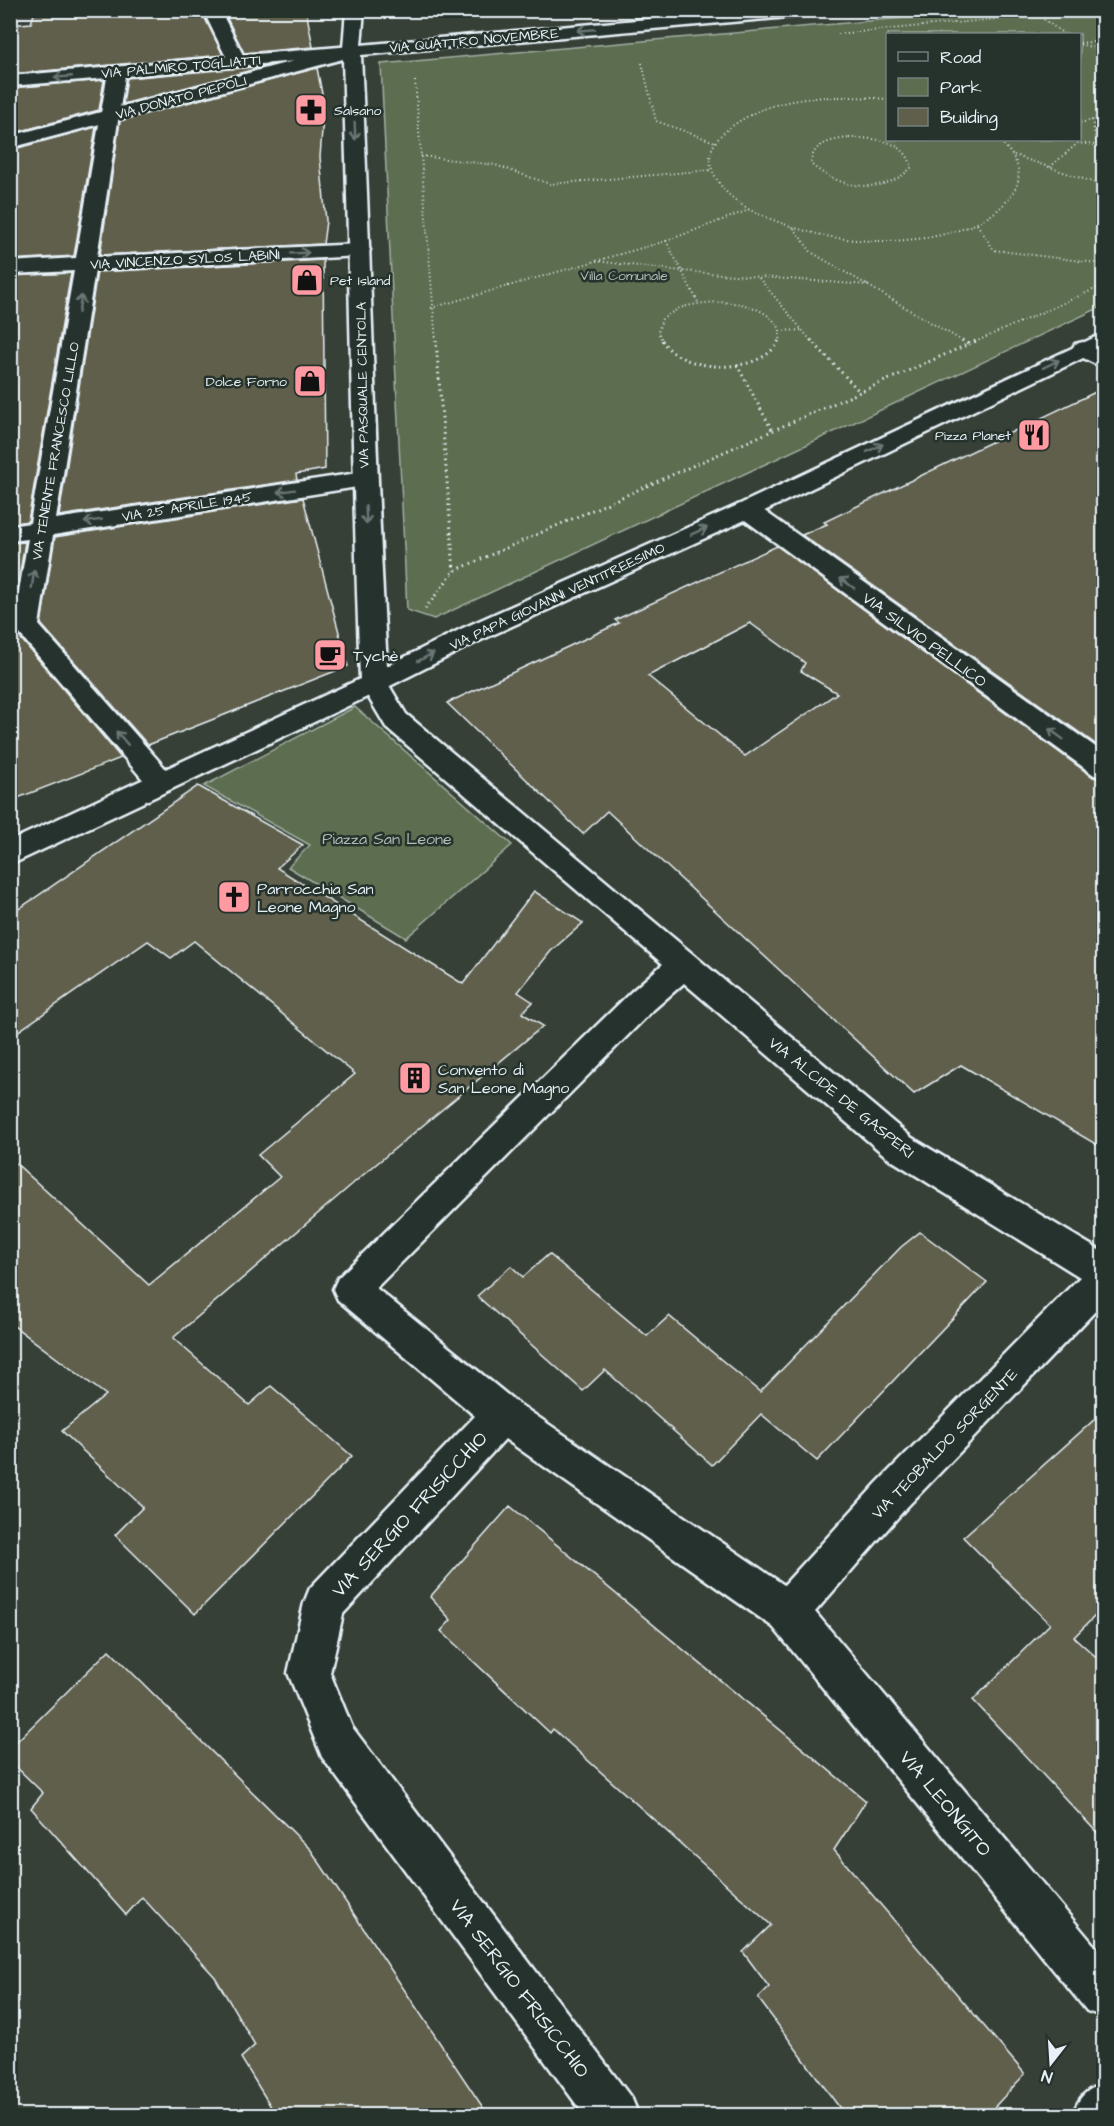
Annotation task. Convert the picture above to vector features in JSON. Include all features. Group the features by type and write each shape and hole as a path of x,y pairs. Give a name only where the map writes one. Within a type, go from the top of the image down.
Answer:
{"street":[{"path":"211,10 238,62"},
{"name":"VIA PASQUALE CENTOLA","path":"355,10 352,51 360,250 364,479 374,683"},
{"name":"VIA QUATTRO NOVEMBRE","path":"352,51 812,10"},
{"name":"VIA PALMIRO TOGLIATTI","path":"10,81 352,51"},
{"name":"VIA DONATO PIEPOLI","path":"10,142 352,51"},
{"name":"VIA TENENTE FRANCESCO LILLO","path":"117,72 87,264 40,529 26,626 161,782"},
{"name":"VIA VINCENZO SYLOS LABINI","path":"10,268 360,250"},
{"name":"VIA PAPA GIOVANNI VENTITREESIMO","path":"10,854 374,683 472,634 1097,350"},
{"name":"VIA 25 APRILE 1945","path":"10,534 364,479"},
{"name":"VIA SILVIO PELLICO","path":"747,510 1104,768"},
{"path":"374,683 396,720 683,965 642,1001 351,1290 502,1415 788,1612"},
{"name":"VIA ALCIDE DE GASPERI","path":"683,965 900,1148 1104,1272"},
{"name":"VIA TEOBALDO SORGENTE","path":"788,1612 891,1496 1104,1277"},
{"name":"VIA SERGIO FRISICCHIO","path":"502,1415 325,1603 309,1673 338,1742 615,2115"},
{"name":"VIA LEONGITO","path":"788,1612 1104,1994"},
{"path":"1096,2115 1104,2107"}],"path":[{"path":"1031,10 1036,16 1062,33"},
{"path":"837,34 1091,10"},
{"path":"906,27 909,33"},
{"path":"1081,43 1104,41"},
{"path":"1081,43 1104,51"},
{"path":"642,63 656,121 715,142"},
{"path":"415,77 453,571"},
{"path":"886,99 847,96 803,99 764,108 734,123 715,142 711,151 712,171 724,191 750,210 794,228 841,238 891,240 938,236 977,224 1002,209 1016,192 1020,173 1013,155 1000,141"},
{"path":"1081,123 1104,117"},
{"path":"1092,120 1097,145"},
{"path":"849,138 865,138 894,145 904,151 911,159 912,167 907,175 896,181 862,185 829,178 811,164 810,157 814,150 822,144 849,138"},
{"path":"1003,143 1012,141"},
{"path":"1050,168 1078,143 1104,146"},
{"path":"1013,155 1104,186"},
{"path":"421,156 495,165 550,184 712,171"},
{"path":"431,308 666,241 750,210"},
{"path":"977,224 994,250 1104,264"},
{"path":"794,228 811,252 969,344"},
{"path":"666,241 698,302"},
{"path":"595,261 681,271 868,285"},
{"path":"758,277 801,330 860,392"},
{"path":"420,614 453,571 1104,285"},
{"path":"698,302 734,302 765,314 780,331 780,340 774,349 752,362 737,365 698,364 668,350 659,341 657,331 664,317 681,306 698,302"},
{"path":"780,331 801,330"},
{"path":"737,365 772,430"}],"green space":[{"name":"Villa Comunale","path":"994,10 1103,11 1103,306 434,619 407,610 381,64"},
{"name":"Piazza San Leone","path":"355,707 512,845 406,938 288,867 310,845 204,786"}],"building":[{"path":"42,10 201,10 223,55 10,74 10,25 31,23 34,14 41,13"},
{"path":"223,10 306,10 313,47 244,53"},
{"path":"267,66 123,104 127,78"},
{"path":"317,68 324,104 320,157 326,221 323,244 100,255 120,121"},
{"path":"104,80 99,110 10,134 10,88"},
{"path":"96,127 74,256 10,260 10,150"},
{"path":"323,260 325,469 296,474 297,480 59,516 97,272"},
{"path":"71,273 28,521 10,524 10,276"},
{"path":"1104,388 1104,750 802,535 827,524 824,522"},
{"path":"303,498 348,666 148,745 41,624 55,537"},
{"path":"25,542 11,627 121,758 10,801 10,543"},
{"path":"777,546 1093,777 1104,780 1104,1149 961,1065 914,1094 607,811 583,834 447,703 619,623 615,620","holes":["750,623 805,663 801,671 837,693 745,756 648,676"]},
{"path":"198,786 303,845 277,868 463,984 534,891 583,923 551,951 518,992 533,1002 522,1013 543,1026 363,1175 173,1338 249,1405 271,1386 352,1456 195,1614 115,1535 143,1507 62,1431 106,1395 10,1323 10,1158 149,1285 280,1177 258,1155 355,1074 194,941 171,958 148,941 10,1037 10,915"},
{"path":"920,1232 987,1282 817,1461 761,1414 712,1465 605,1370 583,1391 477,1296 511,1266 523,1277 549,1254 647,1336 669,1316 760,1392 901,1247"},
{"path":"1104,1411 1104,1607 1074,1637 1104,1664 1104,1840 973,1700 1050,1624 963,1537"},
{"path":"510,1506 866,1801 834,1850 1025,2074 987,2115 845,2115 758,1998 769,1987 743,1952 771,1925 553,1729 550,1733 441,1631 451,1620 430,1597"},
{"path":"109,1650 311,1850 488,2115 276,2115 241,2058 255,2045 215,1977 142,1897 126,1915 31,1808 43,1793 10,1761 10,1748"}],"place":[{"name":"Salsano","path":"311,110"},
{"name":"Pet Island","path":"307,280"},
{"name":"Dolce Forno","path":"310,381"},
{"name":"Pizza Planet","path":"1034,435"},
{"name":"Tychè","path":"330,655"},
{"name":"Parrocchia San Leone Magno","path":"234,897"},
{"name":"Convento di San Leone Magno","path":"415,1078"}]}
